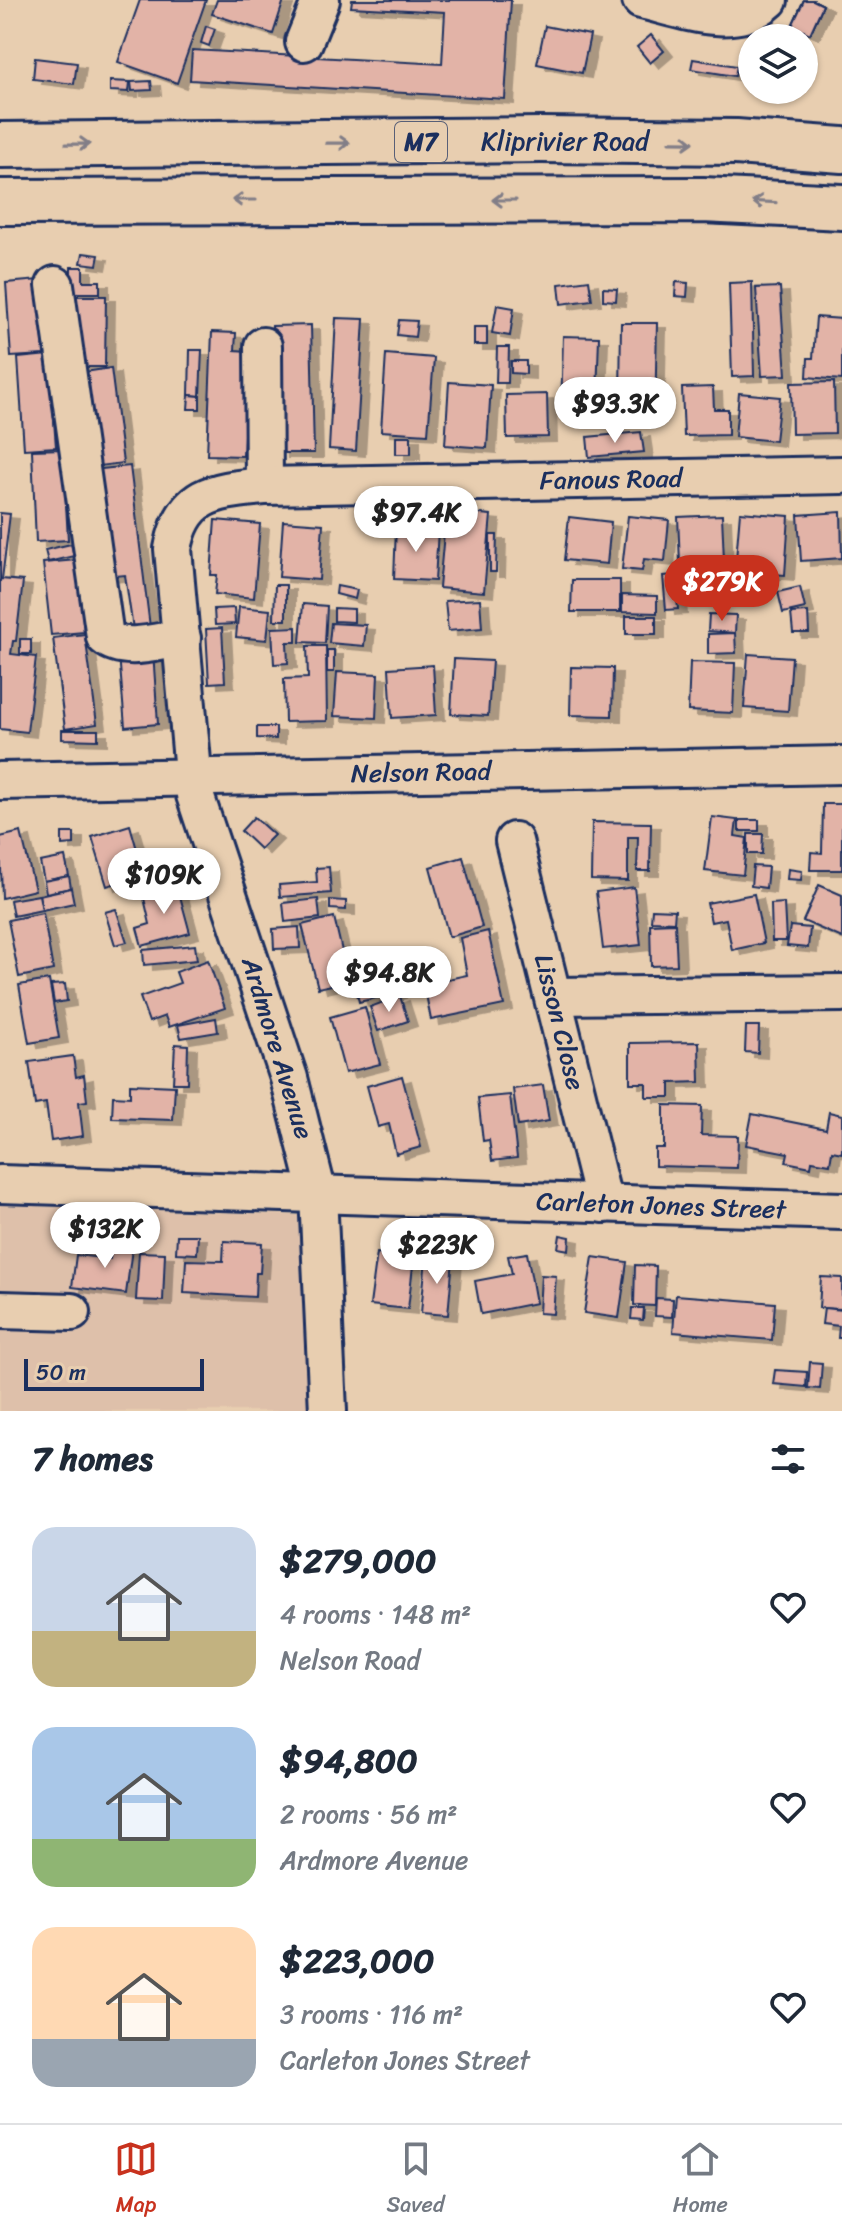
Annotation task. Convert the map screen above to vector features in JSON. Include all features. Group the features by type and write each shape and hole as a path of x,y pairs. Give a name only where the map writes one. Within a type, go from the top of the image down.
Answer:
{"main road":[{"name":"Kliprivier Road","path":"0,145 541,140 736,142 842,150"},
{"name":"M7","path":"0,202 703,200 842,207"}],"street":[{"path":"304,42 321,0"},
{"path":"641,0 728,17 760,8 769,0"},
{"path":"55,285 105,637 111,642 136,645 182,638"},
{"path":"263,346 264,486"},
{"name":"Fanous Road","path":"173,549 182,521 193,506 210,494 264,486 842,475"},
{"name":"Ardmore Avenue","path":"173,549 192,777 199,809 289,1078 318,1194 328,1411"},
{"name":"Nelson Road","path":"0,781 842,765"},
{"name":"Lisson Close","path":"514,841 604,1204"},
{"path":"554,996 842,993"},
{"name":"Carleton Jones Street","path":"0,1184 842,1211"},
{"path":"0,1310 72,1312"}],"shaded area":[{"path":"0,1205 323,1216 322,1411 0,1411"}],"building":[{"path":"140,0 206,0 177,83 118,62"},
{"path":"217,0 284,0 273,34 212,14"},
{"path":"352,0 511,0 505,99 190,80 192,50 442,64 445,12 351,7"},
{"path":"804,0 823,5 814,24 793,24"},
{"path":"804,0 823,5 814,24 793,24"},
{"path":"804,0 823,5 814,24 793,24"},
{"path":"804,0 823,5 814,24 793,24"},
{"path":"206,26 215,29 209,46 201,43"},
{"path":"545,26 590,35 582,73 537,64"},
{"path":"651,35 664,51 650,63 637,47"},
{"path":"35,58 77,63 74,84 33,79"},
{"path":"693,59 737,66 735,76 691,69"},
{"path":"110,81 130,82 129,92 110,91"},
{"path":"151,81 152,90 132,91 131,82"},
{"path":"83,253 99,255 97,265 81,263"},
{"path":"71,267 83,267 83,281 100,281 100,293 71,293"},
{"path":"39,280 44,355 11,357 6,283"},
{"path":"589,280 592,300 561,304 559,284"},
{"path":"676,282 688,283 687,297 675,296"},
{"path":"752,282 754,376 732,377 729,283"},
{"path":"780,287 786,375 762,376 756,288"},
{"path":"603,288 617,289 616,301 603,300"},
{"path":"72,296 106,296 105,367 71,367"},
{"path":"497,305 514,308 510,336 492,333"},
{"path":"816,317 842,319 842,380 807,377 808,358 813,358"},
{"path":"336,318 364,319 356,451 329,449"},
{"path":"399,320 417,321 415,337 397,335"},
{"path":"621,323 657,323 655,418 561,416 563,336 599,337 597,396 620,396"},
{"path":"311,325 314,453 279,453 272,326"},
{"path":"474,327 487,327 487,345 474,345"},
{"path":"212,332 236,333 235,350 248,351 243,456 207,455"},
{"path":"497,347 509,347 508,383 496,383"},
{"path":"190,350 202,350 200,396 189,395"},
{"path":"386,354 434,358 428,434 381,431"},
{"path":"49,355 56,447 24,449 18,358"},
{"path":"511,361 526,361 526,374 511,373"},
{"path":"111,368 123,463 91,467 78,373"},
{"path":"449,382 491,385 487,448 445,445"},
{"path":"834,382 835,433 792,434 791,383"},
{"path":"713,387 714,409 728,409 728,435 684,436 682,388"},
{"path":"739,393 780,397 775,441 735,437"},
{"path":"547,394 548,437 507,438 506,395"},
{"path":"189,395 200,396 200,409 188,409"},
{"path":"641,432 644,452 589,457 587,437"},
{"path":"396,436 411,436 411,454 396,454"},
{"path":"63,449 68,540 36,542 32,450"},
{"path":"130,466 150,627 133,629 125,575 106,577 92,470"},
{"path":"446,511 491,515 484,592 439,588"},
{"path":"740,512 789,516 785,575 735,571"},
{"path":"841,512 842,558 801,561 798,515"},
{"path":"0,513 10,514 2,579 23,581 16,641 13,641 11,654 36,657 27,732 0,729"},
{"path":"722,515 724,560 680,563 678,517"},
{"path":"628,516 669,520 665,561 644,559 642,571 622,569"},
{"path":"569,517 611,522 607,564 564,560"},
{"path":"215,520 260,524 254,598 215,594 217,575 211,575"},
{"path":"283,521 323,524 319,580 279,577"},
{"path":"396,527 438,529 435,581 394,579"},
{"path":"490,535 497,535 496,572 490,572"},
{"path":"71,544 74,556 48,562 45,550"},
{"path":"77,560 84,632 51,635 43,563"},
{"path":"675,575 678,609 666,610 663,576"},
{"path":"572,580 620,580 620,612 571,612"},
{"path":"275,585 286,585 286,620 274,620"},
{"path":"337,586 357,590 355,599 336,594"},
{"path":"800,587 805,608 783,613 778,592"},
{"path":"622,595 657,596 657,613 622,612"},
{"path":"480,599 482,628 448,631 445,601"},
{"path":"303,604 327,606 325,643 300,642"},
{"path":"239,607 270,610 267,640 236,637"},
{"path":"234,608 235,624 215,625 214,609"},
{"path":"334,608 354,609 354,622 334,621"},
{"path":"808,612 809,633 793,633 791,613"},
{"path":"709,614 736,615 735,633 708,631"},
{"path":"626,616 656,616 656,634 626,634"},
{"path":"331,623 366,625 364,646 329,643"},
{"path":"296,627 296,642 287,642 288,663 274,664 272,628"},
{"path":"222,628 225,682 209,683 206,629"},
{"path":"735,633 736,653 708,654 708,634"},
{"path":"85,634 97,724 65,729 53,638"},
{"path":"20,639 31,639 31,654 20,654"},
{"path":"307,646 326,646 327,721 285,722 284,679 308,678"},
{"path":"327,650 334,650 334,672 327,672"},
{"path":"153,652 158,724 125,727 119,654"},
{"path":"748,654 792,657 788,711 744,708"},
{"path":"454,659 492,661 488,716 451,714"},
{"path":"690,662 735,663 733,713 688,711"},
{"path":"433,665 436,715 392,718 389,668"},
{"path":"571,667 613,668 612,716 570,715"},
{"path":"337,672 378,674 376,718 334,716"},
{"path":"257,727 276,727 276,739 257,738"},
{"path":"62,730 98,730 98,740 62,739"},
{"path":"823,804 842,804 842,870 810,870 811,852 822,853"},
{"path":"254,817 274,835 260,849 241,831"},
{"path":"712,817 737,820 735,836 747,838 743,875 705,871"},
{"path":"739,820 759,820 759,831 739,831"},
{"path":"592,822 651,823 650,871 637,871 638,837 628,837 628,881 591,880"},
{"path":"130,825 144,874 107,886 92,837"},
{"path":"21,832 35,890 2,898 0,837"},
{"path":"62,833 74,833 74,844 62,845"},
{"path":"748,834 763,834 762,854 748,854"},
{"path":"65,857 69,876 44,881 40,862"},
{"path":"463,857 482,927 449,937 430,867"},
{"path":"753,866 768,867 766,888 751,886"},
{"path":"329,867 331,893 280,897 279,885 317,882 316,868"},
{"path":"788,869 802,871 801,880 787,879"},
{"path":"69,876 71,888 46,893 44,881"},
{"path":"177,885 190,933 142,946 137,928 150,924 143,894"},
{"path":"819,885 842,895 842,938 803,921"},
{"path":"634,887 641,945 603,949 596,892"},
{"path":"71,888 74,903 42,910 39,895"},
{"path":"754,894 764,943 732,950 726,919 711,922 707,903"},
{"path":"39,895 42,910 13,916 10,900"},
{"path":"318,899 320,918 285,922 283,903"},
{"path":"330,900 346,901 346,910 330,909"},
{"path":"784,903 786,941 772,941 771,904"},
{"path":"116,909 127,942 115,945 105,912"},
{"path":"652,909 675,910 674,922 651,921"},
{"path":"43,913 53,970 19,977 8,920"},
{"path":"334,917 349,981 318,988 302,925"},
{"path":"675,923 677,965 651,966 650,924"},
{"path":"790,926 810,928 808,948 787,946"},
{"path":"299,927 300,948 274,949 273,929"},
{"path":"488,931 504,1005 431,1020 424,984 467,975 460,938"},
{"path":"195,945 197,960 144,965 143,950"},
{"path":"386,950 397,993 359,1002 349,960"},
{"path":"208,960 225,1008 169,1027 165,1016 149,1022 140,997 180,983 176,972"},
{"path":"49,980 59,1038 29,1043 19,985"},
{"path":"65,984 67,1001 54,1003 51,985"},
{"path":"400,996 408,1021 378,1031 370,1007"},
{"path":"365,1007 380,1064 345,1073 330,1017"},
{"path":"216,1018 218,1032 181,1038 178,1025"},
{"path":"746,1026 759,1026 758,1053 745,1052"},
{"path":"699,1042 700,1082 670,1083 670,1097 646,1097 646,1083 630,1083 630,1043"},
{"path":"175,1044 188,1045 187,1083 173,1083"},
{"path":"73,1056 76,1077 84,1075 87,1101 79,1102 83,1136 51,1141 46,1103 35,1105 29,1062"},
{"path":"402,1076 421,1147 396,1154 389,1124 378,1127 367,1086"},
{"path":"130,1084 175,1086 173,1120 112,1118 113,1096 130,1097"},
{"path":"543,1085 549,1121 518,1126 513,1089"},
{"path":"510,1095 517,1158 492,1161 489,1140 483,1141 478,1098"},
{"path":"664,1105 702,1106 701,1135 738,1136 737,1168 655,1166 655,1148 664,1148"},
{"path":"829,1112 842,1115 842,1153 832,1151 830,1164 812,1161 811,1167 786,1162 788,1153 746,1145 752,1114 826,1129"},
{"path":"177,1235 198,1235 197,1254 176,1253"},
{"path":"560,1235 570,1237 569,1250 558,1248"},
{"path":"113,1239 133,1241 126,1294 72,1287 76,1255 110,1259"},
{"path":"224,1241 262,1243 255,1297 184,1293 186,1260 223,1261"},
{"path":"139,1252 165,1253 163,1301 136,1300"},
{"path":"377,1253 414,1257 408,1309 370,1305"},
{"path":"527,1253 536,1303 481,1314 475,1281 512,1274 508,1256"},
{"path":"426,1257 453,1259 448,1315 421,1313"},
{"path":"593,1257 627,1262 619,1318 584,1313"},
{"path":"635,1265 656,1266 655,1306 634,1305"},
{"path":"541,1275 556,1276 553,1314 539,1313"},
{"path":"821,1277 842,1278 842,1309 819,1308"},
{"path":"676,1295 775,1303 772,1340 673,1332"},
{"path":"656,1298 673,1299 672,1317 655,1316"},
{"path":"632,1308 644,1308 643,1320 631,1319"},
{"path":"824,1308 842,1310 842,1338 838,1338 839,1326 822,1324"},
{"path":"810,1362 822,1363 820,1389 808,1388"},
{"path":"775,1370 807,1372 806,1387 773,1384"}]}
